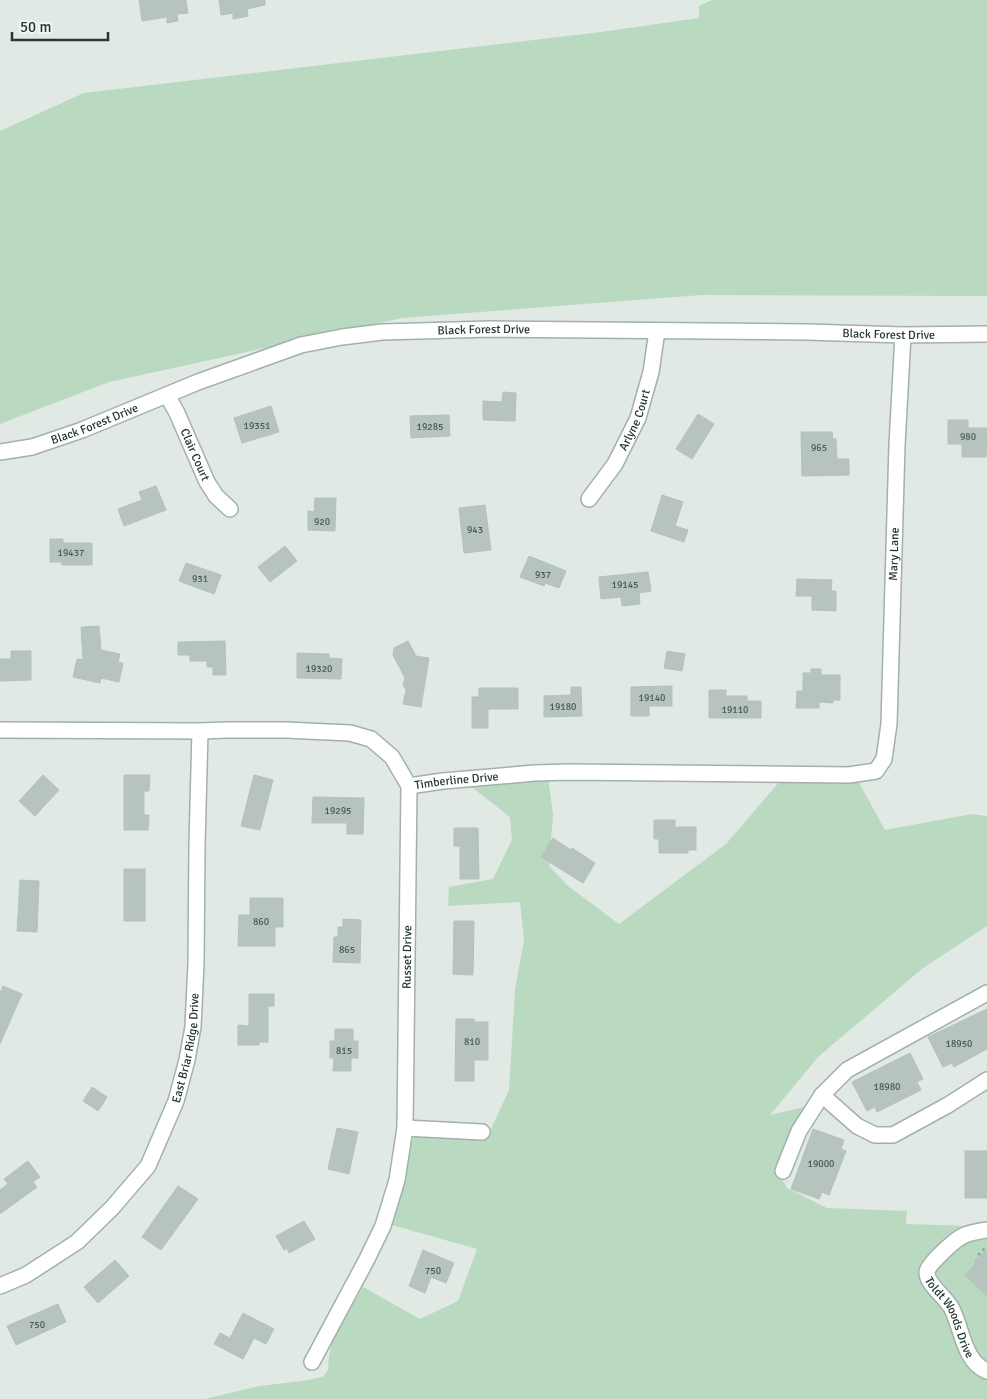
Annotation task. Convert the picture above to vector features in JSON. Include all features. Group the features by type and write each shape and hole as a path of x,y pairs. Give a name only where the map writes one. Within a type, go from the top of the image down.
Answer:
{"street":[{"name":"Black Forest Drive","path":"0,452 32,447 82,430 227,371 301,345 382,332 491,329 807,332 903,335 987,334"},
{"name":"Arlyne Court","path":"589,499 615,464 638,418 651,372 657,331"},
{"name":"Mary Lane","path":"876,771 884,759 890,724 897,445 903,335"},
{"name":"Clair Court","path":"167,395 208,482 216,496 230,509"},
{"name":"Timberline Drive","path":"0,730 285,730 350,733 371,739 392,757 409,786 535,772 849,775 876,771"},
{"name":"East Briar Ridge Drive","path":"0,1286 26,1275 77,1242 112,1208 148,1166 176,1101 187,1060 193,1027 200,731"},
{"name":"Russet Drive","path":"312,1362 367,1260 383,1226 397,1180 405,1128 409,786"},
{"path":"783,1171 799,1131 822,1095 846,1070 987,994"},
{"path":"822,1095 857,1126 875,1135 893,1135 948,1105 987,1080"},
{"path":"405,1128 482,1132"},
{"name":"Toldt Woods Drive","path":"987,1230 961,1236 932,1262 927,1271 928,1279 949,1303 971,1356 978,1367 987,1370"}],"path":[{"path":"980,1255 987,1246"}],"green space":[{"path":"712,0 987,0 987,296 702,295 402,318 109,382 0,424 0,131 84,93 601,32 699,18 699,6"},
{"path":"548,777 553,815 549,866 568,886 619,924 726,844 780,781 857,779 885,830 972,814 987,816 987,926 923,968 818,1057 770,1115 804,1107 776,1168 787,1188 827,1208 907,1211 906,1224 972,1226 953,1237 925,1258 922,1268 987,1377 987,1399 205,1399 259,1386 323,1377 328,1370 332,1340 363,1287 420,1319 458,1301 477,1249 392,1225 406,1176 411,1142 416,1135 488,1135 509,1090 515,990 524,940 520,902 448,906 449,887 493,879 512,840 510,817 469,785"},
{"path":"987,1235 987,1248 965,1275 987,1296 987,1363 978,1357 946,1290 933,1274 935,1265 969,1239"}],"building":[{"path":"139,0 186,0 188,13 177,14 178,21 167,23 167,17 142,21"},
{"path":"219,0 265,0 265,5 247,9 248,16 233,19 233,13 221,15"},
{"path":"503,392 516,393 515,421 483,420 483,401 502,402"},
{"path":"271,406 279,432 242,443 234,418"},
{"path":"698,414 714,424 692,459 676,449"},
{"path":"449,415 450,436 411,438 410,416"},
{"path":"948,420 968,420 968,428 987,428 986,457 962,457 962,444 948,444"},
{"path":"801,432 832,432 833,439 836,439 837,459 849,459 849,475 802,476"},
{"path":"156,486 166,510 124,526 118,509 142,500 139,492"},
{"path":"662,495 683,502 675,526 688,530 684,542 651,531"},
{"path":"315,498 336,498 335,531 308,530 308,511 314,512"},
{"path":"485,505 491,550 464,553 459,508"},
{"path":"50,539 63,539 63,543 92,543 92,565 62,565 62,562 50,562"},
{"path":"285,546 297,561 270,582 258,567"},
{"path":"529,556 566,571 559,588 545,583 544,586 520,577"},
{"path":"186,563 221,575 214,594 179,581"},
{"path":"648,572 651,591 639,593 640,604 622,606 621,597 601,599 599,577"},
{"path":"797,579 832,580 831,591 836,591 836,611 812,610 812,596 796,596"},
{"path":"99,626 101,650 120,654 118,663 123,663 119,682 101,678 100,683 73,677 77,659 83,660 81,627"},
{"path":"225,641 226,675 213,675 213,667 207,667 207,661 190,661 190,655 178,655 178,642"},
{"path":"408,641 416,656 429,658 421,707 403,704 406,690 403,685 405,678 393,655 394,648"},
{"path":"11,651 31,651 31,680 0,681 0,659 11,659"},
{"path":"667,651 685,654 682,671 664,668"},
{"path":"297,653 329,654 329,658 342,659 341,679 297,678"},
{"path":"811,669 821,669 821,675 840,675 840,700 833,700 833,703 819,702 819,708 796,708 797,691 803,691 803,673 811,673"},
{"path":"672,686 672,706 649,706 649,716 631,716 631,687"},
{"path":"571,687 581,687 582,716 544,717 544,696 571,695"},
{"path":"479,688 518,688 518,709 488,709 488,728 472,728 472,697 479,697"},
{"path":"709,690 726,690 726,696 747,696 747,701 761,701 761,718 709,718"},
{"path":"43,775 59,790 35,816 19,801"},
{"path":"124,775 150,775 149,791 144,791 144,815 149,815 148,830 124,830"},
{"path":"254,775 273,780 260,830 241,826"},
{"path":"313,797 364,798 363,834 347,834 347,823 312,823"},
{"path":"654,820 675,820 675,827 696,827 696,850 688,850 688,853 659,853 659,839 654,839"},
{"path":"454,828 478,828 479,879 460,879 460,846 454,846"},
{"path":"553,838 595,863 583,883 541,857"},
{"path":"124,869 145,869 145,921 124,921"},
{"path":"20,880 39,881 37,932 17,931"},
{"path":"250,898 283,898 283,927 275,927 275,946 238,946 239,915 250,915"},
{"path":"343,919 361,920 360,963 333,962 334,937 338,937 338,927 343,927"},
{"path":"454,921 474,921 473,975 453,974"},
{"path":"3,986 22,994 0,1044 0,993"},
{"path":"249,994 274,994 274,1006 268,1006 268,1042 259,1042 259,1045 238,1045 238,1025 249,1026"},
{"path":"987,1009 987,1049 954,1067 952,1063 943,1067 928,1037"},
{"path":"456,1019 474,1019 474,1022 488,1022 488,1060 474,1060 474,1081 455,1081"},
{"path":"335,1029 353,1029 353,1041 358,1041 358,1058 351,1058 351,1071 333,1071 334,1058 330,1058 330,1041 335,1041"},
{"path":"910,1053 923,1079 917,1082 921,1090 877,1112 875,1107 867,1111 852,1082"},
{"path":"92,1087 107,1097 98,1111 83,1101"},
{"path":"337,1128 358,1132 349,1174 328,1169"},
{"path":"813,1129 844,1140 841,1149 846,1151 829,1195 822,1192 819,1199 791,1189"},
{"path":"965,1151 987,1151 987,1198 965,1198"},
{"path":"28,1161 40,1177 33,1182 37,1187 0,1214 0,1190 8,1184 4,1179"},
{"path":"178,1186 198,1199 161,1250 142,1237"},
{"path":"304,1221 315,1239 289,1253 287,1248 284,1250 276,1236"},
{"path":"987,1249 987,1296 965,1275 976,1263 974,1261"},
{"path":"423,1250 454,1263 446,1283 431,1277 425,1293 409,1286"},
{"path":"115,1260 129,1276 98,1303 84,1287"},
{"path":"58,1304 66,1322 16,1345 7,1326"},
{"path":"243,1313 274,1329 266,1344 254,1338 243,1359 214,1344 220,1333 230,1338"}]}
